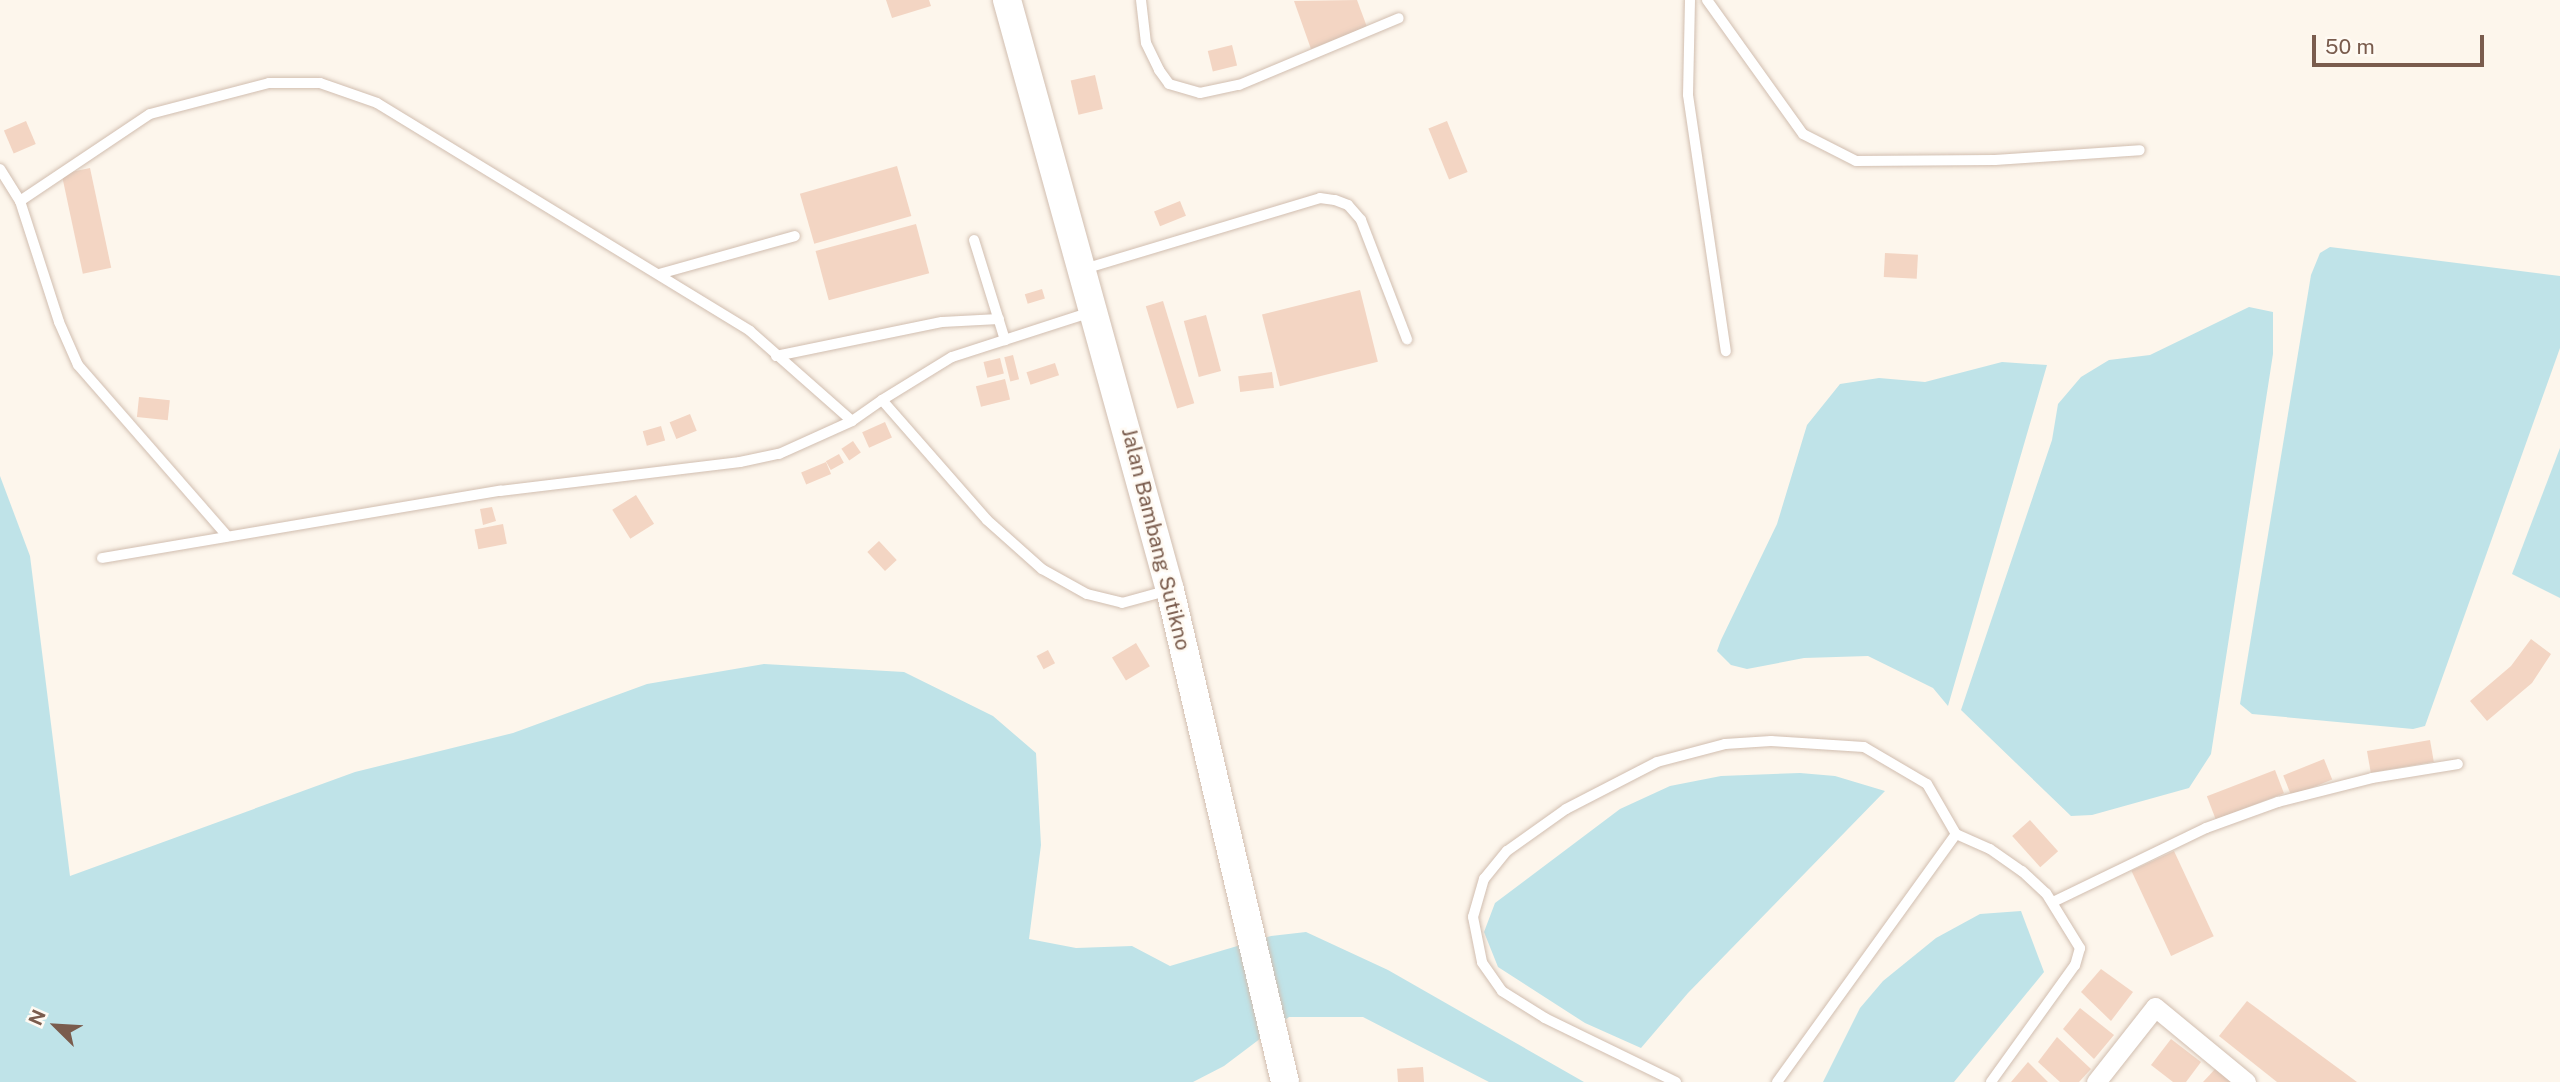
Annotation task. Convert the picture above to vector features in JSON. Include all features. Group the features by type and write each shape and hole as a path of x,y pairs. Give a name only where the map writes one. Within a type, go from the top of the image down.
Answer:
{"street":[{"name":"Jalan Bambang Sutikno","path":"1007,0 1170,590 1247,933 1285,1082"},
{"path":"2096,1082 2155,1007 2246,1082"}],"lane":[{"path":"1141,0 1146,43 1159,70 1169,84 1200,93 1239,85 1399,18"},
{"path":"1690,0 1688,95 1726,351"},
{"path":"1707,0 1802,134 1856,161 1995,160 2140,150"},
{"path":"20,201 150,114 269,83 320,83 377,103 750,331 852,421"},
{"path":"0,169 20,201 59,322 78,365 227,536"},
{"path":"1083,269 1320,198 1335,200 1348,205 1361,220 1407,339"},
{"path":"659,274 794,236"},
{"path":"974,240 1005,340"},
{"path":"103,558 486,493 740,462 779,454 852,421 952,357 1095,311"},
{"path":"776,356 942,322 999,319"},
{"path":"881,400 987,520 1042,569 1087,594 1122,603 1170,590"},
{"path":"1676,1082 1545,1018 1502,991 1482,962 1473,917 1484,879 1507,851 1566,809 1657,762 1725,744 1771,741 1864,747 1873,751 1927,784 1956,834 1990,849 2022,871 2053,902 2080,948 2075,965 1991,1082"},
{"path":"2053,902 2206,828 2277,802 2372,778 2458,764"},
{"path":"1777,1082 1956,834"}],"water":[{"path":"2330,247 2560,276 2560,348 2425,726 2413,729 2252,714 2240,704 2311,275 2320,253"},
{"path":"2249,307 2273,312 2273,354 2211,754 2189,788 2092,815 2071,816 1961,710 2052,440 2058,404 2081,377 2109,360 2150,355"},
{"path":"2002,362 2047,365 1948,706 1933,688 1868,656 1804,658 1747,669 1731,665 1717,651 1721,640 1777,524 1807,425 1840,384 1879,378 1925,382"},
{"path":"2560,448 2560,598 2512,574"},
{"path":"0,476 30,556 70,876 355,772 513,733 647,684 764,664 904,672 993,716 1036,753 1041,845 1029,939 1076,948 1132,946 1170,966 1271,936 1306,932 1388,970 1584,1082 1489,1082 1363,1017 1289,1017 1224,1066 1193,1082 0,1082"},
{"path":"1800,773 1835,776 1885,791 1688,993 1641,1048 1585,1023 1498,967 1484,932 1495,903 1620,809 1670,786 1721,776"},
{"path":"2021,911 2044,972 1954,1082 1823,1082 1860,1008 1883,981 1936,938 1980,914"}],"building":[{"path":"886,0 929,0 931,6 892,18"},
{"path":"1357,0 1367,27 1311,49 1294,1"},
{"path":"1232,45 1237,65 1213,71 1208,51"},
{"path":"1095,75 1103,109 1079,115 1071,81"},
{"path":"26,121 36,144 14,153 4,130"},
{"path":"1447,121 1468,172 1449,179 1428,128"},
{"path":"897,166 911,216 814,244 800,194"},
{"path":"90,168 111,268 83,274 62,174"},
{"path":"1180,201 1186,216 1160,226 1154,211"},
{"path":"916,224 929,273 829,300 816,251"},
{"path":"1885,253 1918,255 1917,279 1884,277"},
{"path":"1042,289 1045,299 1028,304 1025,294"},
{"path":"1360,290 1378,362 1280,386 1262,314"},
{"path":"1163,301 1194,403 1177,409 1146,306"},
{"path":"1206,315 1221,371 1199,377 1184,321"},
{"path":"1013,355 1019,379 1010,381 1004,357"},
{"path":"1000,358 1004,374 987,378 984,362"},
{"path":"1055,363 1059,375 1030,385 1026,372"},
{"path":"1272,372 1274,388 1240,392 1238,376"},
{"path":"1005,379 1010,399 981,407 976,386"},
{"path":"139,397 170,400 168,420 137,417"},
{"path":"690,414 697,431 676,439 670,422"},
{"path":"885,422 892,438 869,448 862,432"},
{"path":"661,426 665,440 647,446 643,431"},
{"path":"853,441 861,453 849,460 841,449"},
{"path":"839,454 844,463 831,470 826,461"},
{"path":"826,462 831,474 806,485 801,473"},
{"path":"636,495 654,524 630,539 612,510"},
{"path":"492,507 496,521 483,525 480,509"},
{"path":"503,524 507,544 478,549 475,530"},
{"path":"879,541 897,560 885,571 867,552"},
{"path":"2531,639 2551,654 2532,683 2487,721 2470,701 2511,666"},
{"path":"1136,643 1150,666 1126,681 1112,657"},
{"path":"1048,650 1055,663 1044,669 1037,656"},
{"path":"2430,740 2434,762 2371,773 2367,751"},
{"path":"2324,759 2332,779 2291,796 2283,775"},
{"path":"2275,770 2284,793 2216,820 2207,796"},
{"path":"2030,820 2058,851 2040,867 2012,836"},
{"path":"2174,851 2214,936 2171,956 2131,871"},
{"path":"2101,969 2133,992 2111,1021 2081,992"},
{"path":"2247,1001 2357,1082 2277,1082 2219,1036"},
{"path":"2080,1008 2114,1035 2094,1059 2063,1029"},
{"path":"2057,1037 2091,1069 2079,1082 2060,1082 2038,1062"},
{"path":"2171,1039 2201,1062 2186,1082 2173,1082 2151,1065"},
{"path":"2028,1062 2048,1082 2011,1082"},
{"path":"1423,1067 1424,1082 1398,1082 1397,1069"},
{"path":"2217,1067 2233,1082 2203,1082"}]}
